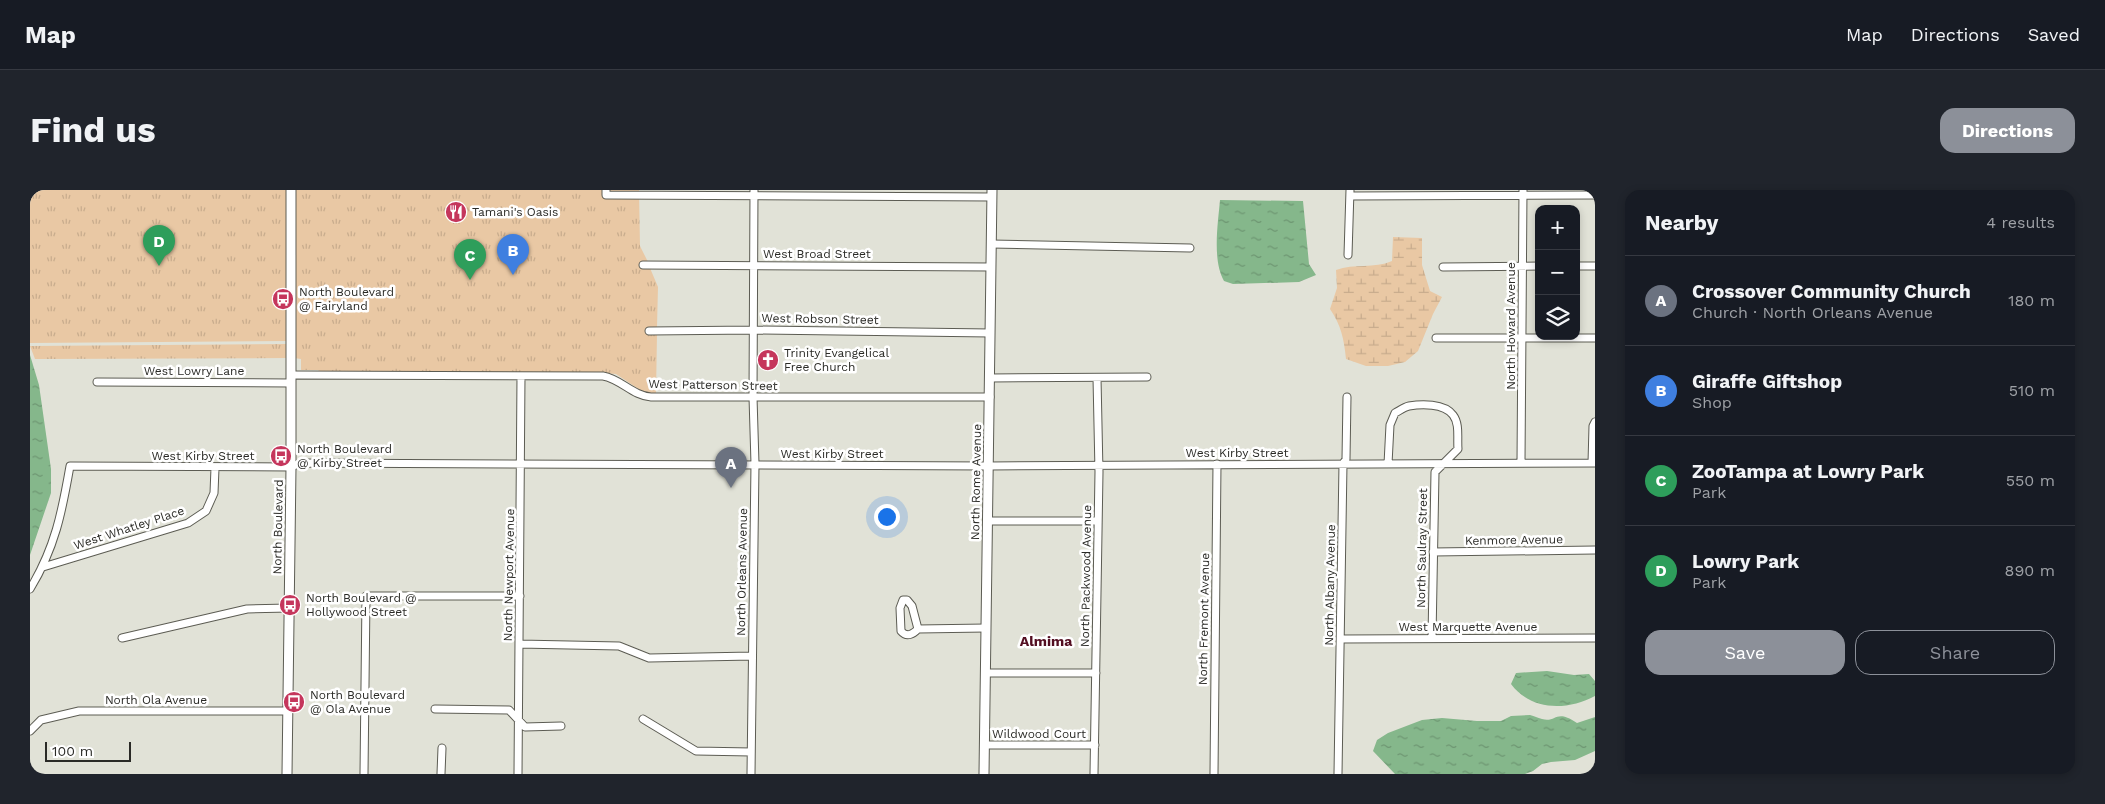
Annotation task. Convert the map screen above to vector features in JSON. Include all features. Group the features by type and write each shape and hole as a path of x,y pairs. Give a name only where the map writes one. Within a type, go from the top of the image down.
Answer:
{"street":[{"name":"North Boulevard","path":"287,774 291,467 291,190"},
{"path":"606,192 992,194"},
{"name":"North Orleans Avenue","path":"751,774 756,464 753,397 754,193"},
{"path":"1348,255 1350,193 1595,195"},
{"name":"North Howard Avenue","path":"1521,463 1522,193"},
{"name":"North Rome Avenue","path":"984,774 992,194"},
{"path":"991,244 1190,248"},
{"name":"West Broad Street","path":"643,265 991,267"},
{"path":"1443,266 1535,266"},
{"path":"1580,266 1595,266"},
{"name":"West Robson Street","path":"649,331 754,330 990,333"},
{"path":"1436,338 1595,338"},
{"name":"West Patterson Street","path":"291,379 521,376 608,377 643,396 652,397 990,397"},
{"name":"North Newport Avenue","path":"518,774 521,376"},
{"path":"990,378 1147,378"},
{"name":"North Packwood Avenue","path":"1094,774 1098,521 1097,378"},
{"name":"West Lowry Lane","path":"97,382 291,379"},
{"name":"North Albany Avenue","path":"1338,774 1343,464 1346,459 1348,397"},
{"path":"1388,464 1390,425 1395,413 1407,406 1438,406 1453,414 1457,424 1458,449 1444,462"},
{"path":"1594,463 1593,426 1595,422"},
{"name":"West Kirby Street","path":"43,567 59,525 70,466 215,468 291,467 300,463 989,466 1388,464 1444,462 1594,463"},
{"name":"North Saulray Street","path":"1432,638 1435,472 1444,462"},
{"name":"North Fremont Avenue","path":"1214,774 1218,464"},
{"name":"West Whatley Place","path":"43,567 188,523 206,511 214,493 215,468"},
{"path":"988,521 1098,521"},
{"name":"Kenmore Avenue","path":"1433,552 1595,550"},
{"path":"30,588 43,567"},
{"path":"364,774 366,596 520,596"},
{"path":"918,629 910,603 907,600 903,600 900,608 901,631 905,635 911,635 918,629 986,628"},
{"path":"122,638 248,609 289,608"},
{"name":"West Marquette Avenue","path":"1341,639 1595,638"},
{"path":"519,644 619,646 649,658 752,656"},
{"path":"985,673 1096,673"},
{"path":"435,709 509,710 525,727 561,726"},
{"name":"North Ola Avenue","path":"30,731 41,720 79,711 288,711"},
{"path":"643,719 696,751 751,752"},
{"name":"Wildwood Court","path":"984,745 1095,745"},
{"path":"441,774 442,748"}],"green space":[{"path":"30,190 288,190 288,341 30,343"},
{"path":"294,190 639,190 640,246 648,262 640,262 640,268 650,268 658,287 657,327 646,328 646,334 657,334 656,394 643,392 616,374 603,373 320,372 318,370 301,370 301,359 294,358"},
{"path":"1393,237 1422,238 1422,265 1430,291 1442,297 1418,351 1405,362 1388,366 1366,366 1346,359 1341,332 1330,309 1337,288 1336,270 1378,265 1392,261"},
{"path":"288,344 288,358 35,359 30,346"}],"water":[{"path":"1220,200 1303,201 1309,264 1316,275 1299,282 1233,284 1224,281 1220,272 1217,252"},
{"path":"30,355 39,385 51,469 51,493 30,555"},
{"path":"1547,671 1574,675 1589,674 1595,681 1595,696 1573,704 1550,706 1539,704 1529,699 1519,693 1511,684 1516,673"},
{"path":"1530,715 1547,720 1560,716 1577,723 1595,717 1595,751 1575,760 1542,764 1525,774 1395,774 1373,751 1377,740 1388,733 1422,720 1442,718 1501,721 1511,716"}],"place":[{"name":"Tamani's Oasis","path":"456,212"},
{"name":"Lowry Park","path":"159,266"},
{"name":"Giraffe Giftshop","path":"513,275"},
{"name":"ZooTampa at Lowry Park","path":"470,280"},
{"name":"North Boulevard @ Fairyland","path":"283,299"},
{"name":"Trinity Evangelical Free Church","path":"768,360"},
{"name":"North Boulevard @ Kirby Street","path":"281,456"},
{"name":"Crossover Community Church","path":"731,488"},
{"name":"North Boulevard @ Hollywood Street","path":"290,605"},
{"name":"North Boulevard @ Ola Avenue","path":"294,702"}],"district":[{"name":"Almima","path":"1046,641"}]}
